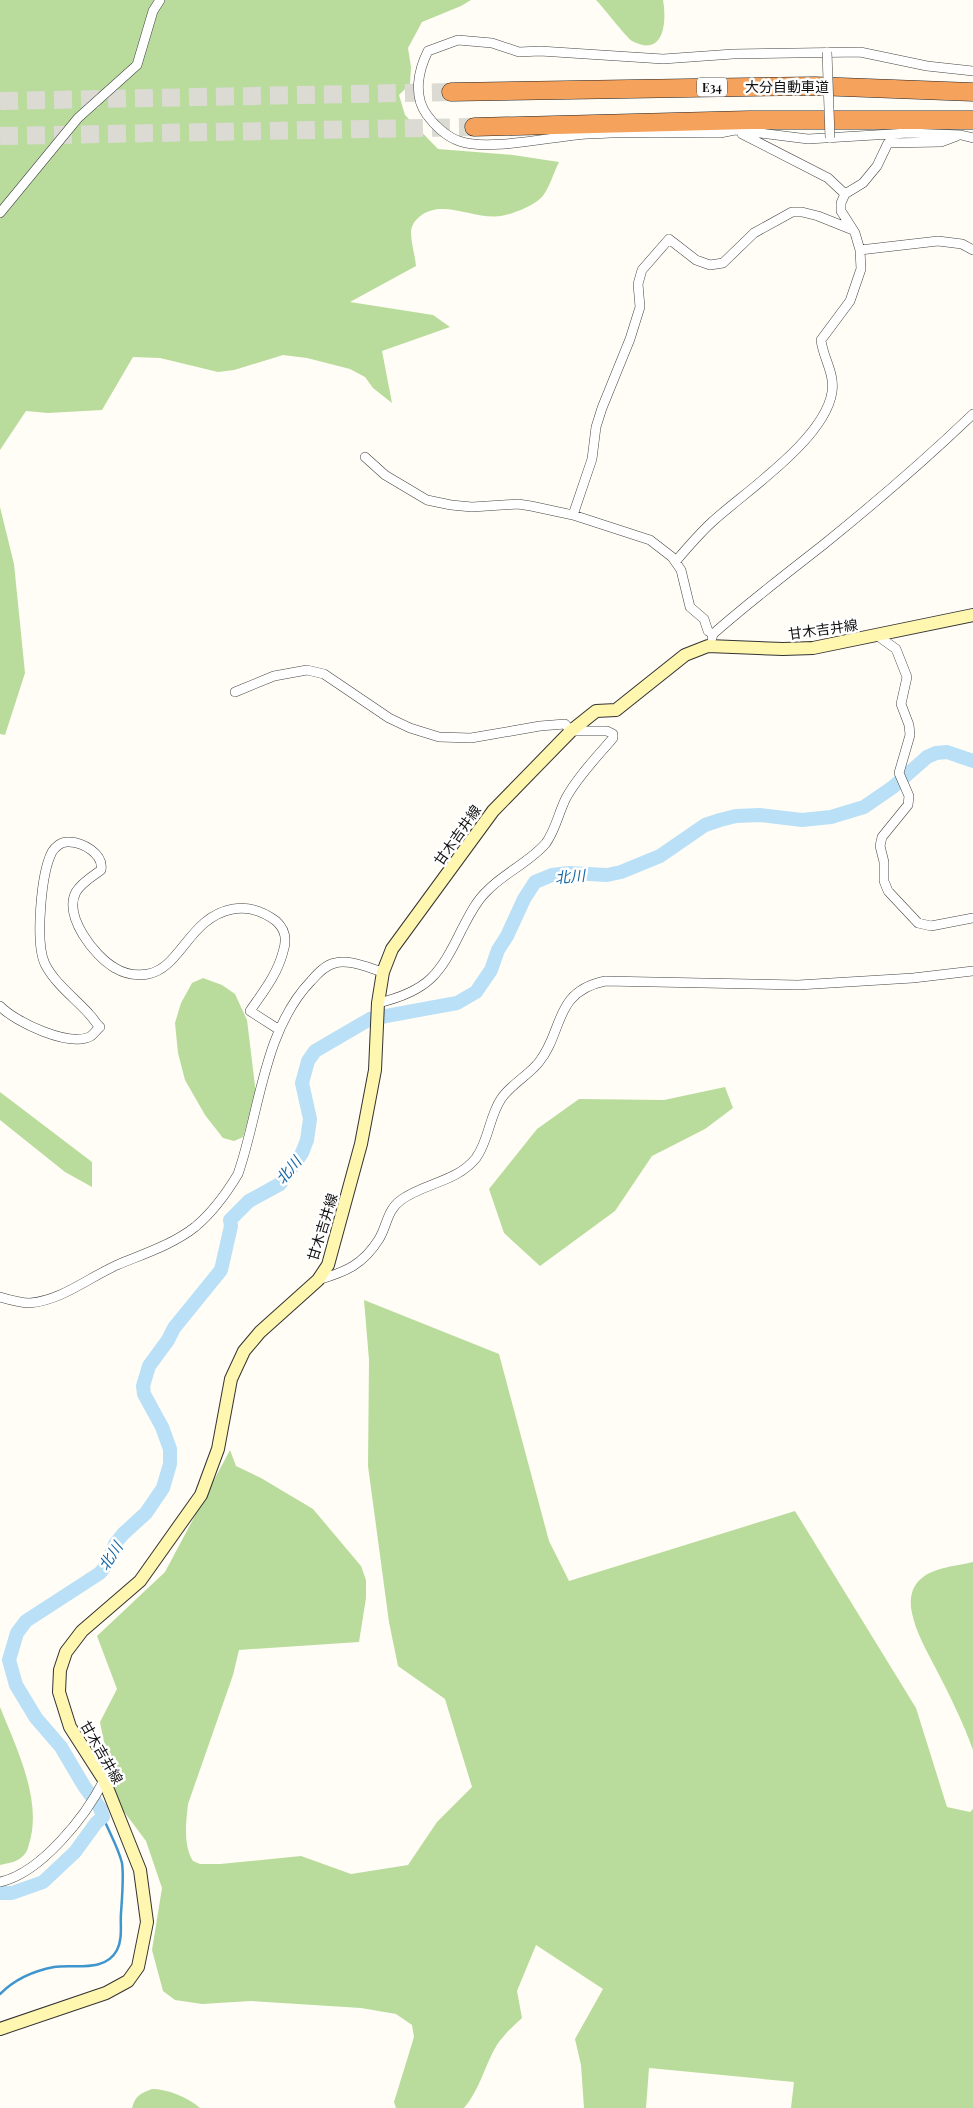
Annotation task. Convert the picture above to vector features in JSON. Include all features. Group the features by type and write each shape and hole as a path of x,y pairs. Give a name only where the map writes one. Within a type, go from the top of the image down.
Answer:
{"highway":[{"name":"大分自動車道","path":"451,92 796,86 973,92"},
{"path":"474,127 739,120 973,120"}],"main road":[{"name":"甘木吉井線","path":"0,2029 106,1993 128,1981 138,1966 147,1922 140,1870 104,1780 70,1727 59,1692 60,1670 66,1652 82,1631 140,1580 201,1495 218,1449 231,1379 244,1351 260,1332 318,1280 328,1265 361,1144 375,1070 378,1003 383,972 392,949 493,811 570,731 596,711 616,710 685,655 711,640 784,649 813,648 973,615"}],"street":[{"path":"0,213 78,118 137,65 154,11 160,0"},
{"path":"973,71 927,66 860,52 733,54 663,59 540,51 519,52 492,43 458,40 428,51 422,62 418,88 422,108 434,124 459,141 484,145 576,135 720,133 735,130 808,139 908,133 961,135 973,138"},
{"path":"827,52 830,138"},
{"path":"735,130 828,178 845,194"},
{"path":"676,561 712,522 791,454 825,415 833,384 821,340 850,301 861,269 860,250 854,230 841,211 841,204 845,194 863,183 872,172 888,143 941,142 961,135"},
{"path":"573,515 592,459 596,427 602,408 630,338 640,307 638,284 642,270 669,239 696,260 710,265 723,263 754,233 792,212 802,212 818,216 854,230"},
{"path":"860,250 938,241 962,244 973,250"},
{"path":"365,457 385,475 428,500 472,507 518,504 573,515 650,540 676,561 681,570 690,607 704,619 711,640 942,445 973,414"},
{"path":"878,636 896,649 906,670 907,676 900,704 909,725 910,735 899,773 909,796 908,805 882,837 880,846 884,862 884,881 888,891 918,923 931,926 973,918"},
{"path":"235,692 274,676 307,670 330,678 389,718 410,728 438,737 471,738 540,726 565,724 570,731 607,731 612,734 613,738 578,779 566,799 555,830 540,849 496,880 487,890 467,919 440,970 428,983 413,992 378,1003"},
{"path":"0,1006 28,1026 65,1038 78,1039 92,1036 100,1027 50,972 40,951 39,933 47,869 52,851 59,844 68,842 89,848 99,856 102,870 76,892 73,904 75,918 84,936 104,961 117,970 134,975 150,974 166,965 198,928 214,915 225,911 241,908 249,909 267,914 279,924 284,932 286,942 281,962 275,975 250,1011 278,1029"},
{"path":"0,1297 14,1302 29,1303 62,1294 185,1234 209,1214 227,1192 238,1174 278,1029 301,990 326,966 335,963 346,962 383,972"},
{"path":"318,1280 345,1272 359,1264 379,1239 389,1213 399,1201 414,1191 464,1170 484,1145 500,1100 540,1061 547,1051 562,1011 569,1001 594,983 604,981 798,985 913,978 973,971"},
{"path":"0,1882 18,1876 43,1858 69,1832 98,1792 104,1780"}],"green space":[{"path":"0,0 471,0 422,22 408,48 411,67 410,84 399,95 405,115 438,149 513,155 559,162 545,194 517,211 501,216 479,215 446,209 435,209 426,212 416,220 411,230 416,266 350,302 433,315 450,327 382,351 392,403 373,388 365,377 350,369 307,358 283,355 234,370 218,372 160,358 133,357 102,410 48,413 26,411 0,450"},
{"path":"596,0 663,0 664,18 661,35 651,45 643,45 632,41"},
{"path":"0,507 14,564 25,673 5,735 0,734"},
{"path":"203,978 222,985 235,994 247,1020 256,1094 243,1137 234,1141 223,1138 205,1115 185,1080 178,1053 175,1023 181,1003 192,983"},
{"path":"725,1087 733,1108 705,1129 652,1156 615,1211 540,1266 504,1233 489,1189 537,1129 579,1099 664,1100"},
{"path":"0,1092 92,1162 92,1187 65,1172 0,1120"},
{"path":"364,1300 499,1354 549,1541 569,1581 795,1511 916,1708 947,1807 970,1812 973,1809 973,2108 791,2108 794,2082 649,2068 646,2108 584,2108 581,2065 575,2039 603,1989 536,1945 517,1991 522,2018 497,2045 477,2088 464,2108 396,2108 394,2102 414,2037 412,2025 396,2014 361,2008 251,2001 202,2004 175,2000 163,1991 152,1950 162,1888 146,1841 116,1801 100,1722 117,1689 97,1636 165,1572 230,1450 236,1466 261,1478 313,1509 361,1566 366,1580 366,1598 359,1642 239,1650 233,1675 188,1804 186,1841 193,1861 200,1864 220,1864 301,1856 351,1874 408,1865 437,1822 472,1787 445,1699 398,1666 389,1622 368,1466 369,1360"},
{"path":"973,1562 973,1750 956,1709 919,1635 911,1604 915,1585 927,1574 940,1569"},
{"path":"0,1707 26,1774 33,1810 32,1827 26,1853 16,1861 0,1865"},
{"path":"152,2089 177,2094 190,2100 200,2108 132,2108 139,2096"}],"waterway":[{"name":"北川","path":"0,1893 12,1893 43,1882 75,1852 96,1823 103,1817 100,1808 84,1786 61,1747 36,1718 16,1685 9,1660 17,1633 26,1621 100,1573 108,1563 115,1544 146,1513 163,1488 170,1464 170,1449 162,1427 144,1394 143,1386 149,1366 168,1340 174,1328 221,1270 231,1226 230,1220 249,1201 280,1184 302,1153 307,1140 310,1119 302,1083 308,1061 315,1051 370,1019 457,1003 476,992 491,970 498,950 507,936 524,899 535,882 552,875 569,873 607,875 621,872 660,856 705,825 736,816 760,815 802,820 831,817 864,807 893,787 927,757 936,753 947,752 973,761"},
{"path":"0,1994 18,1980 32,1973 62,1966 97,1965 112,1957 117,1950 121,1936 122,1863 103,1817"}],"tunnel":[{"path":"0,101 451,92"},
{"path":"0,136 474,127"}]}
